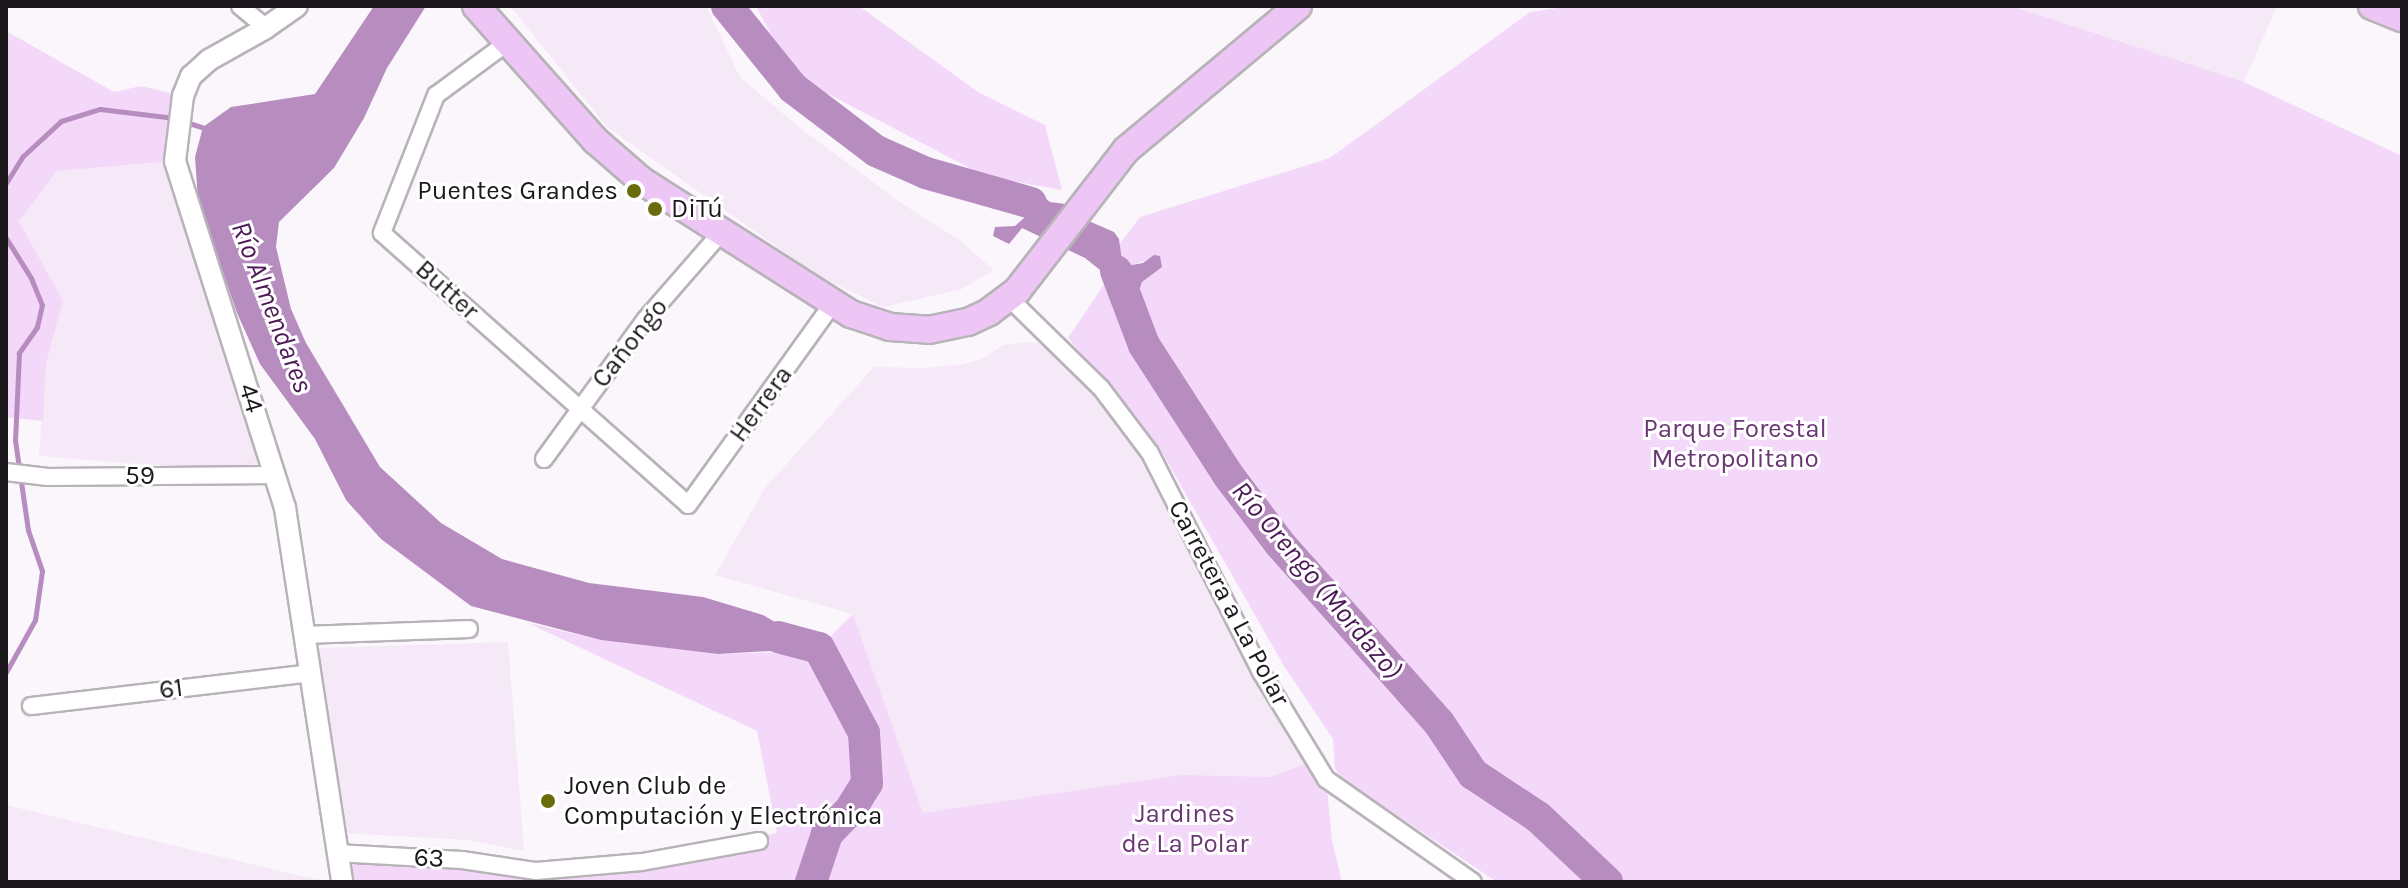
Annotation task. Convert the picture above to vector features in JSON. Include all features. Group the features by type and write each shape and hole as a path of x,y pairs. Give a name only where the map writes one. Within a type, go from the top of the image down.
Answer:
{"main road":[{"path":"476,6 615,159 721,233 833,303 867,321 929,330 968,322 989,312 1016,290 1104,176 1144,134 1298,6"},
{"path":"2372,6 2402,18"}],"street":[{"path":"240,6 266,28"},
{"name":"44","path":"297,6 266,28 209,60 191,76 183,96 175,161 285,508 342,882"},
{"name":"Butter","path":"508,42 436,95 382,233 688,505"},
{"name":"Cañongo","path":"544,459 645,320 721,233"},
{"name":"Carretera a La Polar","path":"1016,290 1101,388 1150,453 1261,672 1326,779 1473,882"},
{"name":"Herrera","path":"688,505 833,303"},
{"name":"59","path":"6,472 48,477 275,475"},
{"path":"305,635 469,629"},
{"name":"61","path":"31,706 310,673"},
{"name":"63","path":"336,853 462,860 536,871 642,862 759,841"}],"shaded area":[{"path":"510,6 706,6 740,77 800,128 901,203 958,239 994,270 962,289 883,307 817,275 607,127"},
{"path":"2012,6 2277,6 2244,82"},
{"path":"175,161 275,475 39,456 46,364 63,301 19,221 57,171"},
{"path":"1028,342 1056,345 1150,453 1316,760 1269,777 1229,778 923,814 853,614 715,575 765,488 874,367 927,368 963,364 982,359 1003,345"},
{"path":"508,642 524,851 468,840 342,833 319,648"},
{"path":"6,805 301,876 333,882 6,882"}],"green space":[{"path":"756,6 859,6 978,92 1045,125 1062,190 985,176 792,75"},
{"name":"Parque Forestal Metropolitano","path":"1571,6 2012,6 2244,82 2402,156 2402,882 1497,882 1344,780 1335,769 1333,739 1284,666 1160,449 1068,338 1109,277 1118,287 1138,296 1142,282 1162,267 1159,256 1132,265 1119,255 1118,246 1140,217 1330,158 1530,12"},
{"path":"6,31 114,92 141,86 183,96 175,161 57,171 19,221 63,301 46,364 43,421 6,417"},
{"name":"Jardines de La Polar","path":"853,614 923,813 1181,775 1269,777 1316,760 1326,779 1332,840 1342,882 342,882 336,853 537,871 777,833 757,731 528,623 601,640 718,654 819,648"}],"water":[{"path":"374,6 426,6 387,68 364,118 334,168 279,222 276,247 291,309 306,343 380,467 441,523 502,559 589,583 703,597 763,615 819,648 718,654 601,640 471,606 381,539 346,500 315,439 260,364 237,313 198,199 195,157 203,127 231,107 315,94"},
{"path":"994,180 1032,187 1050,202 1073,205 1091,222 1114,232 1119,239 1122,261 1132,265 1143,263 1154,255 1160,256 1162,267 1142,282 1133,309 1109,277 1085,258 1022,228 1009,244 993,236 995,227 1015,226 1024,218 1024,213 1016,212 1010,204 990,202"}],"waterway":[{"name":"Río Orengo (Mordazo)","path":"727,6 793,88 876,151 926,173 1031,203"},
{"path":"6,183 22,157 61,121 100,109 174,118"},
{"path":"183,121 208,129"},
{"path":"6,238 31,278 42,305 37,327 19,353 15,440 28,530 42,571 35,620 6,672"},
{"name":"Río Orengo (Mordazo)","path":"1116,271 1144,345 1228,475 1280,544 1439,723 1473,774 1538,817 1607,882"},
{"name":"Río Almendares","path":"778,637 819,648 864,733 867,783 851,809 827,834 811,882"}],"place":[{"name":"Puentes Grandes","path":"634,191"},
{"name":"DiTú","path":"655,209"},
{"name":"Joven Club de Computación y Electrónica","path":"548,801"}]}
